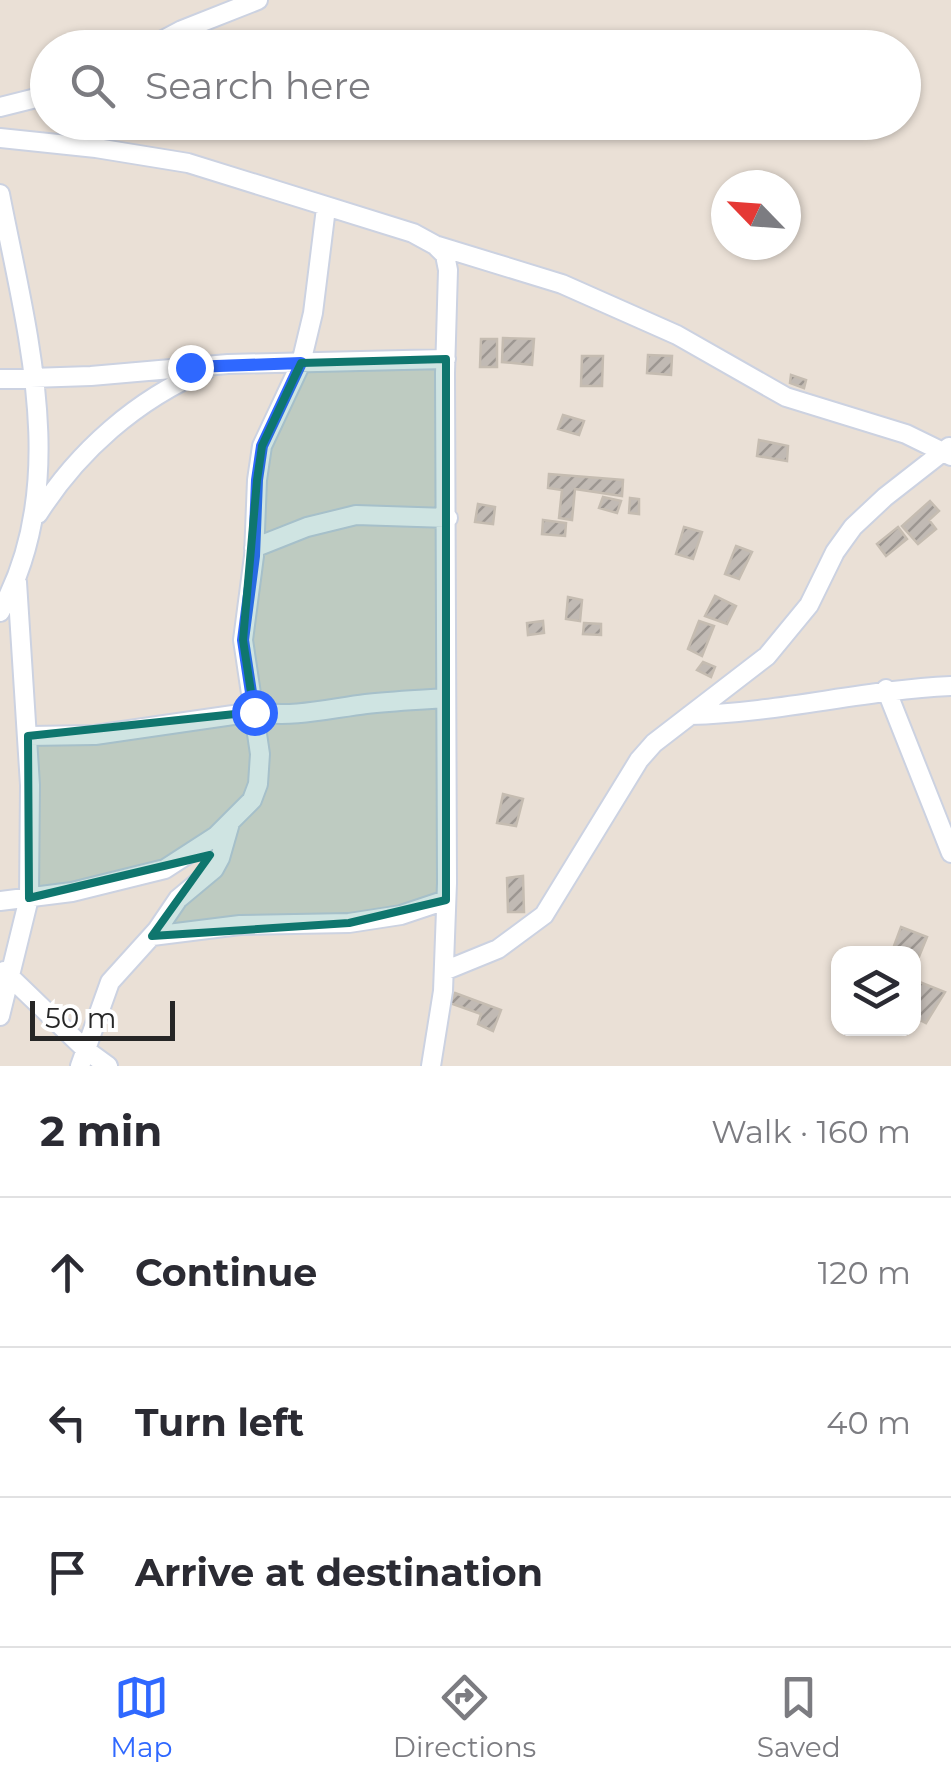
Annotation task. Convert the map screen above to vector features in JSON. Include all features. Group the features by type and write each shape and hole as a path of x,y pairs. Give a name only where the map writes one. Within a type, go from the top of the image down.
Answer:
{"street":[{"path":"181,30 223,7 258,0"},
{"path":"0,108 30,100"},
{"path":"0,138 188,163 413,232 435,244 562,284 677,335 786,397 948,451"},
{"path":"0,194 33,379 40,463 35,518 17,582 0,612"},
{"path":"0,902 165,869 230,823 252,800 258,784 260,754 243,640 262,446 301,363 316,297 326,208"},
{"path":"431,1066 444,971 448,518 448,270 445,255 435,244"},
{"path":"0,378 33,379 219,364 446,359"},
{"path":"35,518 68,473 121,421 191,376 219,364"},
{"path":"444,971 498,949 544,915 639,760 654,743 767,656 818,591 835,552 853,527 885,497 948,451"},
{"path":"254,548 308,527 356,515 448,518"},
{"path":"0,1016 5,972 29,898 28,736 17,582"},
{"path":"690,714 732,714 886,689 951,686"},
{"path":"886,689 951,853"},
{"path":"28,736 96,735 254,712 278,716 317,714 363,704 446,698"},
{"path":"83,1058 110,982 152,936 178,899 214,870 230,823"},
{"path":"152,936 240,925 349,923 401,916 446,900"},
{"path":"5,972 83,1058 108,1066"}],"highlighted area":[{"path":"446,359 446,900 349,923 152,936 210,855 29,898 28,736 254,712 243,640 257,480 262,446 301,363"}],"building":[{"path":"503,338 534,339 532,365 502,362"},
{"path":"481,339 497,339 497,367 480,367"},
{"path":"648,355 672,356 671,375 647,373"},
{"path":"582,356 603,356 602,386 581,386"},
{"path":"791,375 806,380 804,388 790,383"},
{"path":"563,415 584,421 579,435 558,429"},
{"path":"759,440 788,446 787,461 757,456"},
{"path":"549,474 623,480 622,496 575,489 572,520 559,518 562,490 548,488"},
{"path":"603,497 621,501 617,513 599,508"},
{"path":"630,498 639,499 639,514 629,513"},
{"path":"930,501 939,511 929,520 936,529 918,544 902,526"},
{"path":"478,504 495,507 493,524 475,522"},
{"path":"543,520 566,523 565,536 542,534"},
{"path":"684,527 702,532 693,559 676,554"},
{"path":"898,527 907,539 886,556 877,544"},
{"path":"736,546 752,552 739,579 725,574"},
{"path":"715,596 736,606 727,624 705,616"},
{"path":"568,597 582,600 580,621 566,619"},
{"path":"543,621 544,633 528,635 527,623"},
{"path":"699,621 714,626 702,656 688,649"},
{"path":"584,623 601,624 601,635 583,634"},
{"path":"703,662 715,667 711,677 697,670"},
{"path":"503,794 523,799 516,826 497,823"},
{"path":"523,876 524,912 508,912 507,878"},
{"path":"901,927 927,937 921,952 921,946 894,946"},
{"path":"921,983 945,992 926,1023 921,1020"},
{"path":"455,993 501,1010 493,1031 478,1024 481,1014 450,1003"}],"route":[{"path":"190,367 301,363 262,446 257,480 254,556 243,640 254,712"}]}
